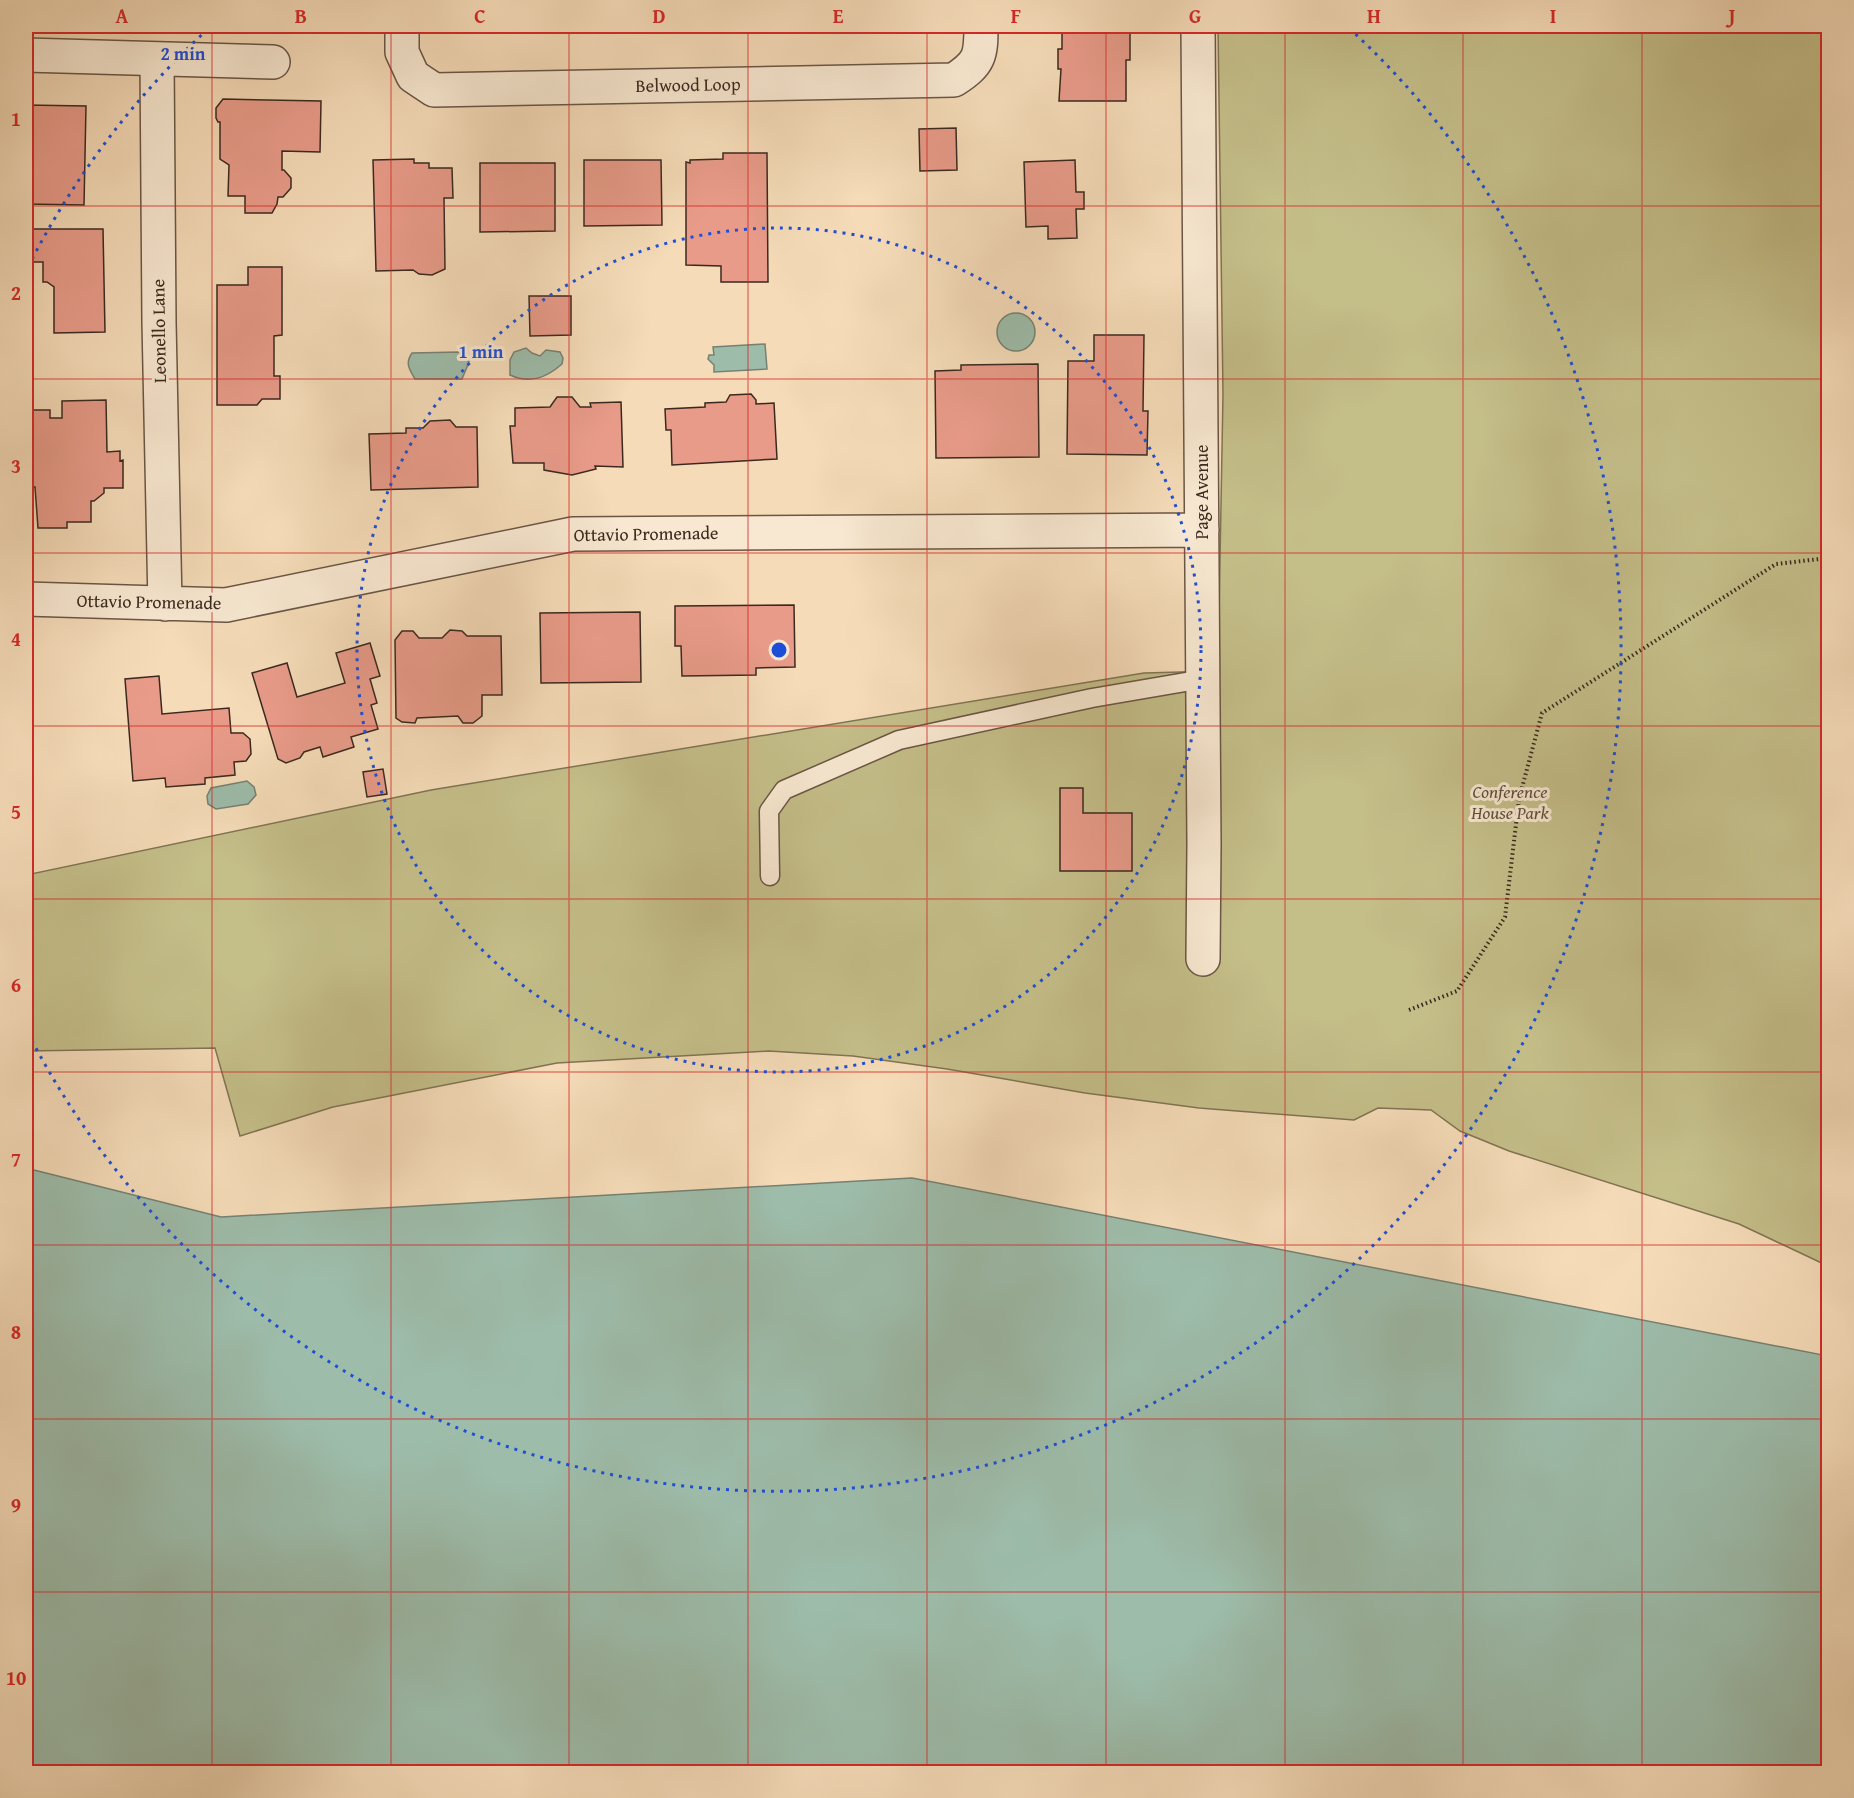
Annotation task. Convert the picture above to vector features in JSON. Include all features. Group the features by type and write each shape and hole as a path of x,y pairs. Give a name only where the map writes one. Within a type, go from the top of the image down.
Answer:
{"street":[{"name":"Belwood Loop","path":"402,26 402,52 412,76 434,90 954,80 972,68 981,48 981,26"},
{"name":"Page Avenue","path":"1198,26 1203,959"},
{"path":"26,55 273,62"},
{"name":"Leonello Lane","path":"157,59 159,333 165,604"},
{"name":"Ottavio Promenade","path":"26,599 226,605 573,534 1202,530"}],"lane":[{"path":"770,876 769,811 784,790 899,740 1092,698 1203,679"}],"path":[{"path":"1409,1010 1457,991 1505,917 1519,799 1542,713 1776,564 1828,558"}],"green space":[{"name":"Conference House Park","path":"1218,26 1828,26 1828,1266 1739,1224 1509,1151 1460,1131 1431,1110 1378,1108 1354,1120 1199,1108 1085,1093 947,1069 853,1056 769,1051 557,1063 333,1107 240,1136 215,1048 26,1051 26,875 431,790 1144,673 1218,671 1223,394"}],"shaded area":[{"path":"1016,313 1030,318 1035,332 1030,346 1016,351 1002,346 997,332 1002,318"},
{"path":"765,344 767,369 714,372 714,365 708,359 709,355 714,355 713,347"},
{"path":"526,348 540,356 546,350 560,352 563,358 562,364 538,378 524,379 510,375 510,360 514,352"},
{"path":"459,352 469,362 462,379 415,379 411,372 409,360 412,353"},
{"path":"247,781 254,787 256,795 248,804 216,809 208,804 207,796 211,788"},
{"path":"26,1168 221,1217 912,1178 1828,1356 1828,1772 26,1772"}],"building":[{"path":"1062,26 1130,26 1130,60 1126,60 1126,101 1059,101 1061,69 1058,69 1058,49 1062,49"},
{"path":"223,99 321,101 320,152 282,151 282,170 291,178 291,188 283,197 278,197 272,213 245,213 245,196 228,196 229,165 220,159 220,122 216,118 216,108"},
{"path":"26,105 86,106 84,205 26,204"},
{"path":"956,128 957,170 920,171 919,129"},
{"path":"723,153 767,153 768,282 721,282 721,266 686,265 686,162 723,159"},
{"path":"414,159 414,163 429,163 429,168 452,168 453,198 444,198 445,269 432,275 419,274 413,270 376,271 373,160"},
{"path":"584,160 661,160 662,225 584,226"},
{"path":"1075,160 1076,192 1084,192 1084,209 1076,209 1077,238 1048,239 1048,226 1026,227 1024,162"},
{"path":"480,163 555,163 555,231 480,232"},
{"path":"33,229 103,229 105,332 54,333 54,287 43,282 43,262 33,262 27,254 27,239 33,233"},
{"path":"248,267 282,267 282,335 274,336 274,376 280,376 280,399 262,399 257,405 217,405 217,285 248,285"},
{"path":"529,296 571,296 571,335 530,336"},
{"path":"1094,335 1144,335 1143,411 1148,411 1147,455 1067,454 1068,361 1094,361"},
{"path":"1038,364 1039,457 936,458 935,371 961,370 961,365"},
{"path":"751,394 756,404 774,403 777,459 672,465 671,430 666,430 665,409 705,407 705,403 726,402 730,395"},
{"path":"557,397 572,397 580,407 591,407 590,403 621,402 623,467 595,466 596,469 572,475 544,470 544,463 513,463 510,426 515,426 515,408 550,407"},
{"path":"106,400 107,452 120,451 120,461 123,460 123,488 104,488 104,493 91,501 91,522 67,522 67,528 38,528 35,487 28,487 27,410 50,410 50,418 62,418 62,401"},
{"path":"450,420 456,427 477,427 478,487 371,490 369,434 406,433 406,428 423,428 430,421"},
{"path":"794,605 795,667 756,668 756,675 682,676 681,646 675,646 675,606"},
{"path":"640,612 641,682 541,683 540,613"},
{"path":"450,630 462,631 467,636 501,636 502,695 482,695 482,716 473,723 463,723 458,716 417,718 415,723 402,722 396,718 395,640 402,631 413,631 419,638 442,638"},
{"path":"370,643 380,676 370,679 377,703 371,705 378,729 351,737 354,747 323,757 320,747 304,752 300,758 286,763 278,759 252,673 287,663 297,697 345,683 336,653"},
{"path":"159,676 162,714 229,708 231,733 243,733 250,739 251,754 246,761 234,762 235,775 205,778 205,784 166,787 165,778 133,781 125,679"},
{"path":"383,769 387,794 367,797 363,772"},
{"path":"1060,788 1083,788 1083,813 1132,813 1132,871 1060,871"}]}
